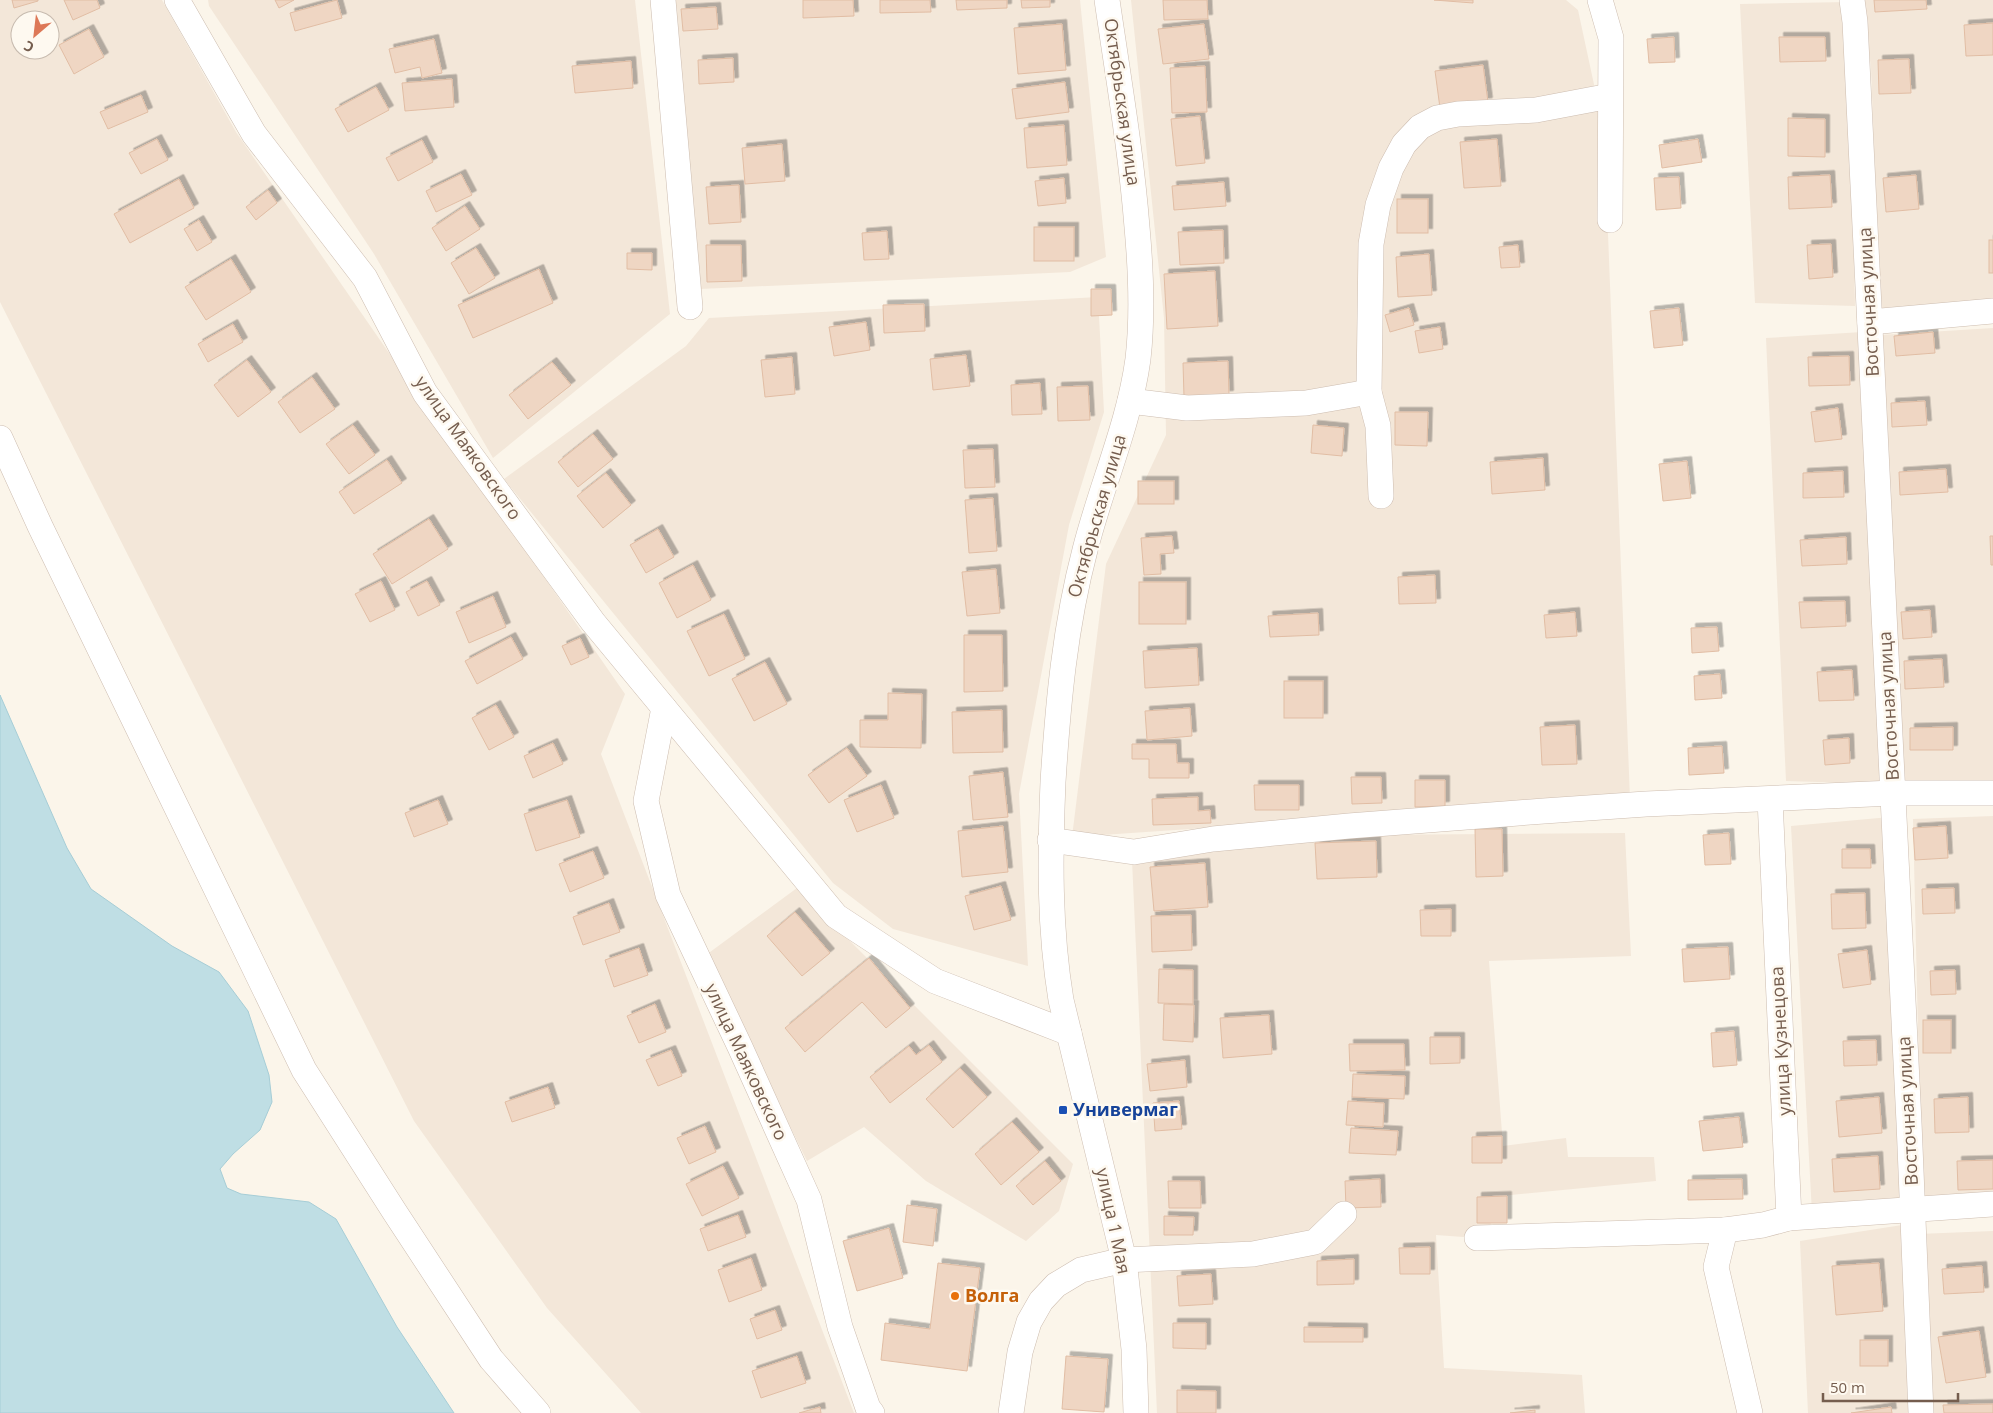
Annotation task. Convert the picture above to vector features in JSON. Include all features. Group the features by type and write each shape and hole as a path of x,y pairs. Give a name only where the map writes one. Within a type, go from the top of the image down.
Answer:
{"street":[{"name":"улица Маяковского","path":"177,0 254,134 365,278 424,393 593,622 836,916 935,981 1069,1033"},
{"path":"663,0 690,307"},
{"name":"Октябрьская улица","path":"1069,1033 1054,960 1051,920 1050,840 1057,720 1066,642 1085,548 1130,401 1138,358 1141,311 1133,177 1107,0"},
{"path":"1600,0 1610,38 1610,220"},
{"name":"Восточная улица","path":"1852,0 1855,22 1870,322 1913,1209 1921,1413"},
{"path":"1381,496 1378,426 1369,392 1371,244 1378,205 1391,168 1404,144 1420,127 1437,118 1458,114 1536,110 1610,96"},
{"path":"1870,322 1993,311"},
{"path":"1130,401 1187,408 1306,403 1369,392"},
{"path":"0,438 44,535 304,1070 491,1359 538,1413"},
{"name":"улица Маяковского","path":"664,708 646,801 668,895 740,1047 809,1200 840,1327 868,1408 872,1413"},
{"path":"1050,840 1134,852 1213,839 1349,826 1646,804 1893,793 1993,793"},
{"name":"улица Кузнецова","path":"1770,798 1789,1218"},
{"name":"улица 1 Мая","path":"1069,1033 1124,1260 1134,1349 1136,1413"},
{"path":"1477,1238 1724,1230 1763,1225 1789,1218 1993,1204"},
{"path":"1010,1413 1020,1352 1029,1322 1041,1302 1056,1285 1081,1270 1124,1260 1253,1254 1315,1242 1344,1214"},
{"path":"1724,1230 1716,1267 1742,1371 1750,1413"}],"shaded area":[{"path":"0,0 162,0 236,132 625,694 601,754 854,1413 641,1413 547,1308 414,1121 0,302"},
{"path":"208,0 635,0 670,314 493,458 374,254 209,6"},
{"path":"671,0 1080,0 1106,257 1070,272 700,289"},
{"path":"1131,0 1566,0 1578,10 1604,131 1630,799 1072,837 1106,564 1166,435 1164,318"},
{"path":"1862,0 1993,0 1993,301 1880,310 1871,68"},
{"path":"1848,2 1855,306 1755,303 1740,4"},
{"path":"1098,297 1104,412 1069,525 1019,794 1028,966 893,929 833,883 504,479 686,346 709,318"},
{"path":"1993,328 1993,781 1903,781 1880,335"},
{"path":"1862,332 1882,784 1786,781 1766,338"},
{"path":"1993,816 1993,1196 1922,1201 1913,819"},
{"path":"1890,817 1902,1203 1812,1213 1791,826"},
{"path":"1625,833 1631,956 1489,961 1503,1146 1566,1138 1568,1157 1654,1157 1656,1181 1490,1197 1491,1239 1436,1235 1444,1368 1582,1375 1585,1413 1157,1413 1132,860 1358,835"},
{"path":"797,888 1073,1164 1059,1211 1026,1241 926,1181 864,1127 807,1161 706,955"},
{"path":"1902,1225 1910,1413 1808,1413 1800,1241"},
{"path":"1993,1231 1993,1413 1927,1413 1918,1234"}],"water":[{"path":"0,695 67,848 91,889 172,946 219,972 248,1011 269,1075 272,1102 260,1130 233,1154 220,1169 227,1188 241,1194 309,1202 336,1219 397,1327 454,1413 0,1413"}],"building":[{"path":"12,0 38,0 38,1 14,8"},
{"path":"64,0 97,0 100,8 73,20"},
{"path":"275,0 294,0 279,8"},
{"path":"337,0 342,18 295,31 290,13"},
{"path":"803,0 853,0 854,16 803,18"},
{"path":"880,0 930,0 931,12 880,13"},
{"path":"956,0 1007,0 1007,8 957,10"},
{"path":"1021,0 1050,0 1050,7 1022,8"},
{"path":"1163,0 1207,0 1208,19 1164,20"},
{"path":"1434,0 1473,0 1473,3"},
{"path":"1874,0 1926,0 1927,9 1875,12"},
{"path":"716,7 718,29 683,31 681,9"},
{"path":"1993,23 1993,55 1966,56 1964,25"},
{"path":"1062,24 1066,70 1018,74 1014,28"},
{"path":"1204,24 1209,59 1163,64 1158,29"},
{"path":"89,29 104,57 74,74 60,44"},
{"path":"1674,37 1675,62 1649,63 1647,39"},
{"path":"1779,37 1825,37 1826,61 1780,62"},
{"path":"434,39 442,73 422,78 420,67 395,73 389,49"},
{"path":"733,58 734,82 699,84 698,60"},
{"path":"1909,59 1911,93 1879,94 1878,60"},
{"path":"631,61 633,88 575,93 572,66"},
{"path":"1483,65 1488,102 1440,108 1435,71"},
{"path":"1205,66 1207,112 1172,113 1170,68"},
{"path":"452,79 454,107 405,111 402,83"},
{"path":"1065,82 1069,112 1016,119 1012,89"},
{"path":"376,87 389,110 348,132 335,109"},
{"path":"141,95 148,112 108,129 100,112"},
{"path":"1200,116 1205,163 1176,166 1171,119"},
{"path":"1788,118 1825,119 1825,157 1788,156"},
{"path":"1064,125 1067,165 1027,168 1024,128"},
{"path":"157,139 168,160 141,174 129,153"},
{"path":"1497,139 1501,186 1464,188 1460,142"},
{"path":"1698,139 1702,162 1662,168 1659,145"},
{"path":"422,140 433,162 398,181 386,158"},
{"path":"782,144 785,181 745,184 742,148"},
{"path":"461,174 472,195 436,212 426,191"},
{"path":"1830,175 1832,207 1789,209 1788,177"},
{"path":"1916,175 1919,209 1886,212 1883,178"},
{"path":"1679,177 1681,208 1656,210 1654,178"},
{"path":"1064,178 1066,203 1038,206 1035,181"},
{"path":"179,179 194,208 130,243 114,214"},
{"path":"1224,182 1226,206 1174,210 1172,186"},
{"path":"739,185 741,222 709,224 706,187"},
{"path":"268,190 277,203 256,220 246,207"},
{"path":"1397,199 1428,199 1428,233 1397,233"},
{"path":"465,206 480,229 446,251 432,228"},
{"path":"199,220 212,242 197,251 184,229"},
{"path":"1034,227 1074,227 1074,261 1034,261"},
{"path":"1223,230 1224,263 1180,265 1178,232"},
{"path":"887,231 889,259 864,260 862,233"},
{"path":"1989,240 1993,240 1993,273 1989,273"},
{"path":"1831,244 1833,277 1809,279 1807,245"},
{"path":"706,245 741,245 742,281 707,282"},
{"path":"1518,245 1520,267 1501,268 1499,247"},
{"path":"476,248 495,278 469,294 451,263"},
{"path":"627,253 652,253 652,270 627,269"},
{"path":"1429,254 1432,295 1398,297 1396,257"},
{"path":"231,259 251,292 206,320 185,287"},
{"path":"539,269 553,303 473,338 458,305"},
{"path":"1215,271 1218,326 1167,329 1164,274"},
{"path":"1091,289 1111,289 1112,315 1091,316"},
{"path":"924,304 925,331 884,333 883,305"},
{"path":"1409,308 1414,325 1390,332 1385,315"},
{"path":"1679,308 1683,345 1654,348 1650,311"},
{"path":"866,322 870,350 834,356 829,327"},
{"path":"233,324 243,342 208,362 198,344"},
{"path":"1440,327 1443,349 1419,353 1415,331"},
{"path":"1933,332 1935,353 1896,356 1894,336"},
{"path":"966,355 970,386 933,390 930,359"},
{"path":"1849,356 1850,385 1809,386 1808,357"},
{"path":"792,357 795,394 765,397 761,360"},
{"path":"247,360 271,392 238,417 214,385"},
{"path":"1228,361 1229,395 1184,397 1183,363"},
{"path":"552,362 571,385 528,419 509,395"},
{"path":"312,377 335,409 300,433 278,402"},
{"path":"1040,383 1042,414 1012,415 1011,385"},
{"path":"1088,386 1090,420 1058,421 1057,387"},
{"path":"1925,401 1927,425 1892,427 1891,403"},
{"path":"1838,408 1842,439 1815,442 1811,412"},
{"path":"1395,412 1428,412 1427,446 1395,445"},
{"path":"353,425 375,455 349,474 326,444"},
{"path":"1313,425 1344,428 1342,456 1311,453"},
{"path":"593,434 613,459 578,487 558,462"},
{"path":"993,449 995,487 965,488 963,450"},
{"path":"1543,458 1545,490 1492,494 1490,462"},
{"path":"387,460 402,483 354,514 339,492"},
{"path":"1687,461 1691,498 1663,501 1659,464"},
{"path":"1946,469 1948,492 1900,495 1899,472"},
{"path":"1843,471 1844,497 1803,498 1803,473"},
{"path":"606,473 631,505 603,528 577,496"},
{"path":"1138,481 1174,481 1174,504 1138,504"},
{"path":"993,498 997,551 969,553 965,500"},
{"path":"429,519 448,549 392,584 373,554"},
{"path":"658,529 674,557 646,573 630,545"},
{"path":"1172,536 1174,553 1160,554 1161,574 1144,575 1141,538"},
{"path":"1990,536 1993,536 1993,565 1991,565"},
{"path":"1846,537 1847,564 1802,566 1800,540"},
{"path":"693,565 711,600 677,618 659,583"},
{"path":"996,569 1000,613 967,616 962,572"},
{"path":"1435,575 1436,603 1399,604 1398,577"},
{"path":"381,581 395,610 370,622 355,594"},
{"path":"427,581 440,605 418,616 406,592"},
{"path":"1139,582 1186,582 1186,624 1139,624"},
{"path":"493,596 506,627 469,643 456,612"},
{"path":"1845,601 1846,626 1801,628 1799,602"},
{"path":"1930,610 1932,637 1903,639 1901,612"},
{"path":"1575,612 1577,636 1546,638 1544,615"},
{"path":"1318,613 1319,635 1270,637 1268,616"},
{"path":"724,614 745,659 709,676 687,631"},
{"path":"1717,627 1719,651 1692,653 1691,628"},
{"path":"964,635 1002,635 1003,691 964,692"},
{"path":"511,637 523,659 477,684 465,661"},
{"path":"580,638 589,657 571,665 562,646"},
{"path":"1197,648 1199,685 1145,688 1143,651"},
{"path":"1942,659 1944,687 1905,689 1904,661"},
{"path":"765,662 787,704 754,721 732,679"},
{"path":"1852,670 1854,700 1819,701 1817,672"},
{"path":"1720,674 1722,698 1695,700 1694,676"},
{"path":"1284,681 1323,681 1323,718 1284,718"},
{"path":"888,693 922,694 921,748 860,747 860,720 888,720"},
{"path":"496,705 514,737 489,750 472,718"},
{"path":"1190,708 1192,736 1147,740 1145,711"},
{"path":"1002,710 1003,752 953,753 952,712"},
{"path":"1575,725 1577,764 1542,765 1540,727"},
{"path":"1953,727 1953,750 1910,750 1910,728"},
{"path":"1849,738 1850,763 1825,765 1823,740"},
{"path":"553,743 563,764 533,778 524,756"},
{"path":"1132,744 1176,744 1177,763 1189,763 1189,778 1149,778 1149,759 1132,759"},
{"path":"1722,746 1724,773 1689,775 1688,748"},
{"path":"847,748 867,776 829,803 808,775"},
{"path":"1003,772 1008,817 973,820 969,776"},
{"path":"1351,777 1381,777 1382,803 1352,804"},
{"path":"1415,780 1445,780 1445,806 1415,807"},
{"path":"881,785 894,818 857,832 844,800"},
{"path":"1254,785 1299,785 1299,810 1255,810"},
{"path":"1198,797 1198,811 1210,810 1211,823 1153,825 1152,799"},
{"path":"438,800 448,824 414,837 405,813"},
{"path":"567,800 580,837 536,851 524,814"},
{"path":"1003,826 1008,872 962,877 958,831"},
{"path":"1946,826 1948,858 1915,860 1913,828"},
{"path":"1475,829 1502,829 1503,876 1476,877"},
{"path":"1729,833 1731,864 1705,865 1703,835"},
{"path":"1376,841 1377,877 1317,879 1315,843"},
{"path":"1842,849 1870,849 1871,868 1842,868"},
{"path":"593,851 604,878 570,892 559,864"},
{"path":"1205,863 1208,907 1154,911 1150,867"},
{"path":"1001,886 1011,920 974,930 965,896"},
{"path":"1954,888 1955,913 1923,914 1922,889"},
{"path":"1865,893 1866,928 1832,929 1831,894"},
{"path":"609,903 620,932 583,945 573,917"},
{"path":"1451,909 1451,936 1421,936 1420,910"},
{"path":"795,912 830,953 802,976 767,936"},
{"path":"1191,915 1192,950 1152,952 1151,916"},
{"path":"1728,947 1730,979 1684,982 1682,949"},
{"path":"639,948 648,975 614,987 605,960"},
{"path":"1867,950 1871,984 1843,988 1838,954"},
{"path":"869,958 910,1008 886,1028 862,1002 805,1052 785,1028"},
{"path":"1159,969 1193,970 1193,1004 1158,1003"},
{"path":"1955,970 1956,994 1931,995 1930,971"},
{"path":"655,1004 666,1032 639,1043 627,1016"},
{"path":"1164,1004 1194,1005 1193,1042 1163,1040"},
{"path":"1269,1015 1272,1054 1223,1058 1220,1018"},
{"path":"1923,1020 1951,1020 1951,1053 1923,1053"},
{"path":"1734,1031 1737,1065 1713,1067 1711,1033"},
{"path":"1430,1037 1460,1037 1460,1063 1430,1064"},
{"path":"1876,1040 1877,1065 1844,1066 1843,1041"},
{"path":"1349,1044 1404,1044 1405,1070 1350,1071"},
{"path":"929,1045 942,1062 890,1103 870,1077 909,1046 916,1055"},
{"path":"671,1050 682,1076 658,1086 646,1060"},
{"path":"1185,1060 1187,1087 1150,1091 1147,1064"},
{"path":"960,1068 987,1097 953,1128 926,1099"},
{"path":"1353,1074 1405,1076 1404,1099 1352,1097"},
{"path":"548,1087 555,1108 512,1122 505,1102"},
{"path":"1879,1097 1882,1133 1839,1137 1836,1101"},
{"path":"1968,1097 1969,1132 1935,1133 1934,1099"},
{"path":"1179,1101 1182,1129 1155,1131 1153,1103"},
{"path":"1348,1101 1384,1103 1383,1127 1346,1125"},
{"path":"1739,1117 1743,1147 1703,1151 1699,1121"},
{"path":"1012,1122 1039,1152 1001,1185 975,1154"},
{"path":"705,1126 716,1152 689,1164 677,1138"},
{"path":"1351,1128 1398,1131 1396,1155 1349,1153"},
{"path":"1502,1136 1502,1163 1472,1163 1472,1137"},
{"path":"1878,1156 1880,1189 1834,1192 1832,1159"},
{"path":"1993,1160 1993,1189 1958,1190 1957,1161"},
{"path":"1045,1161 1061,1181 1033,1205 1016,1186"},
{"path":"723,1166 739,1198 702,1216 686,1184"},
{"path":"1380,1179 1381,1207 1346,1208 1345,1181"},
{"path":"1742,1179 1743,1199 1688,1200 1688,1180"},
{"path":"1168,1181 1200,1181 1201,1208 1169,1208"},
{"path":"1507,1196 1507,1223 1477,1223 1477,1197"},
{"path":"907,1205 937,1209 933,1246 903,1242"},
{"path":"738,1215 746,1237 708,1251 700,1229"},
{"path":"1164,1216 1194,1217 1193,1235 1164,1235"},
{"path":"889,1228 903,1278 857,1291 843,1241"},
{"path":"1430,1247 1430,1274 1400,1274 1399,1248"},
{"path":"751,1258 762,1290 729,1302 718,1270"},
{"path":"1354,1259 1354,1284 1317,1285 1317,1261"},
{"name":"Волга","path":"938,1263 980,1268 967,1371 881,1360 885,1323 930,1329"},
{"path":"1879,1263 1883,1311 1836,1315 1832,1266"},
{"path":"1982,1266 1984,1292 1944,1294 1942,1269"},
{"path":"1211,1274 1213,1304 1179,1306 1177,1276"},
{"path":"775,1310 782,1330 757,1339 750,1319"},
{"path":"1173,1323 1206,1323 1206,1349 1173,1348"},
{"path":"1304,1327 1363,1328 1363,1342 1304,1342"},
{"path":"1979,1331 1986,1377 1946,1383 1938,1337"},
{"path":"1860,1340 1888,1340 1888,1366 1860,1366"},
{"path":"797,1356 806,1383 761,1398 752,1371"},
{"path":"1066,1356 1108,1359 1104,1412 1062,1409"},
{"path":"1177,1390 1216,1391 1216,1413 1177,1413"},
{"path":"1993,1404 1993,1413 1944,1413 1943,1405"},
{"path":"820,1407 821,1413 799,1413"},
{"path":"1891,1407 1892,1413 1851,1413"},
{"path":"1535,1410 1535,1413 1510,1413"}],"place":[{"name":"Универмаг","path":"1063,1110"},
{"name":"Волга","path":"955,1296"}]}
